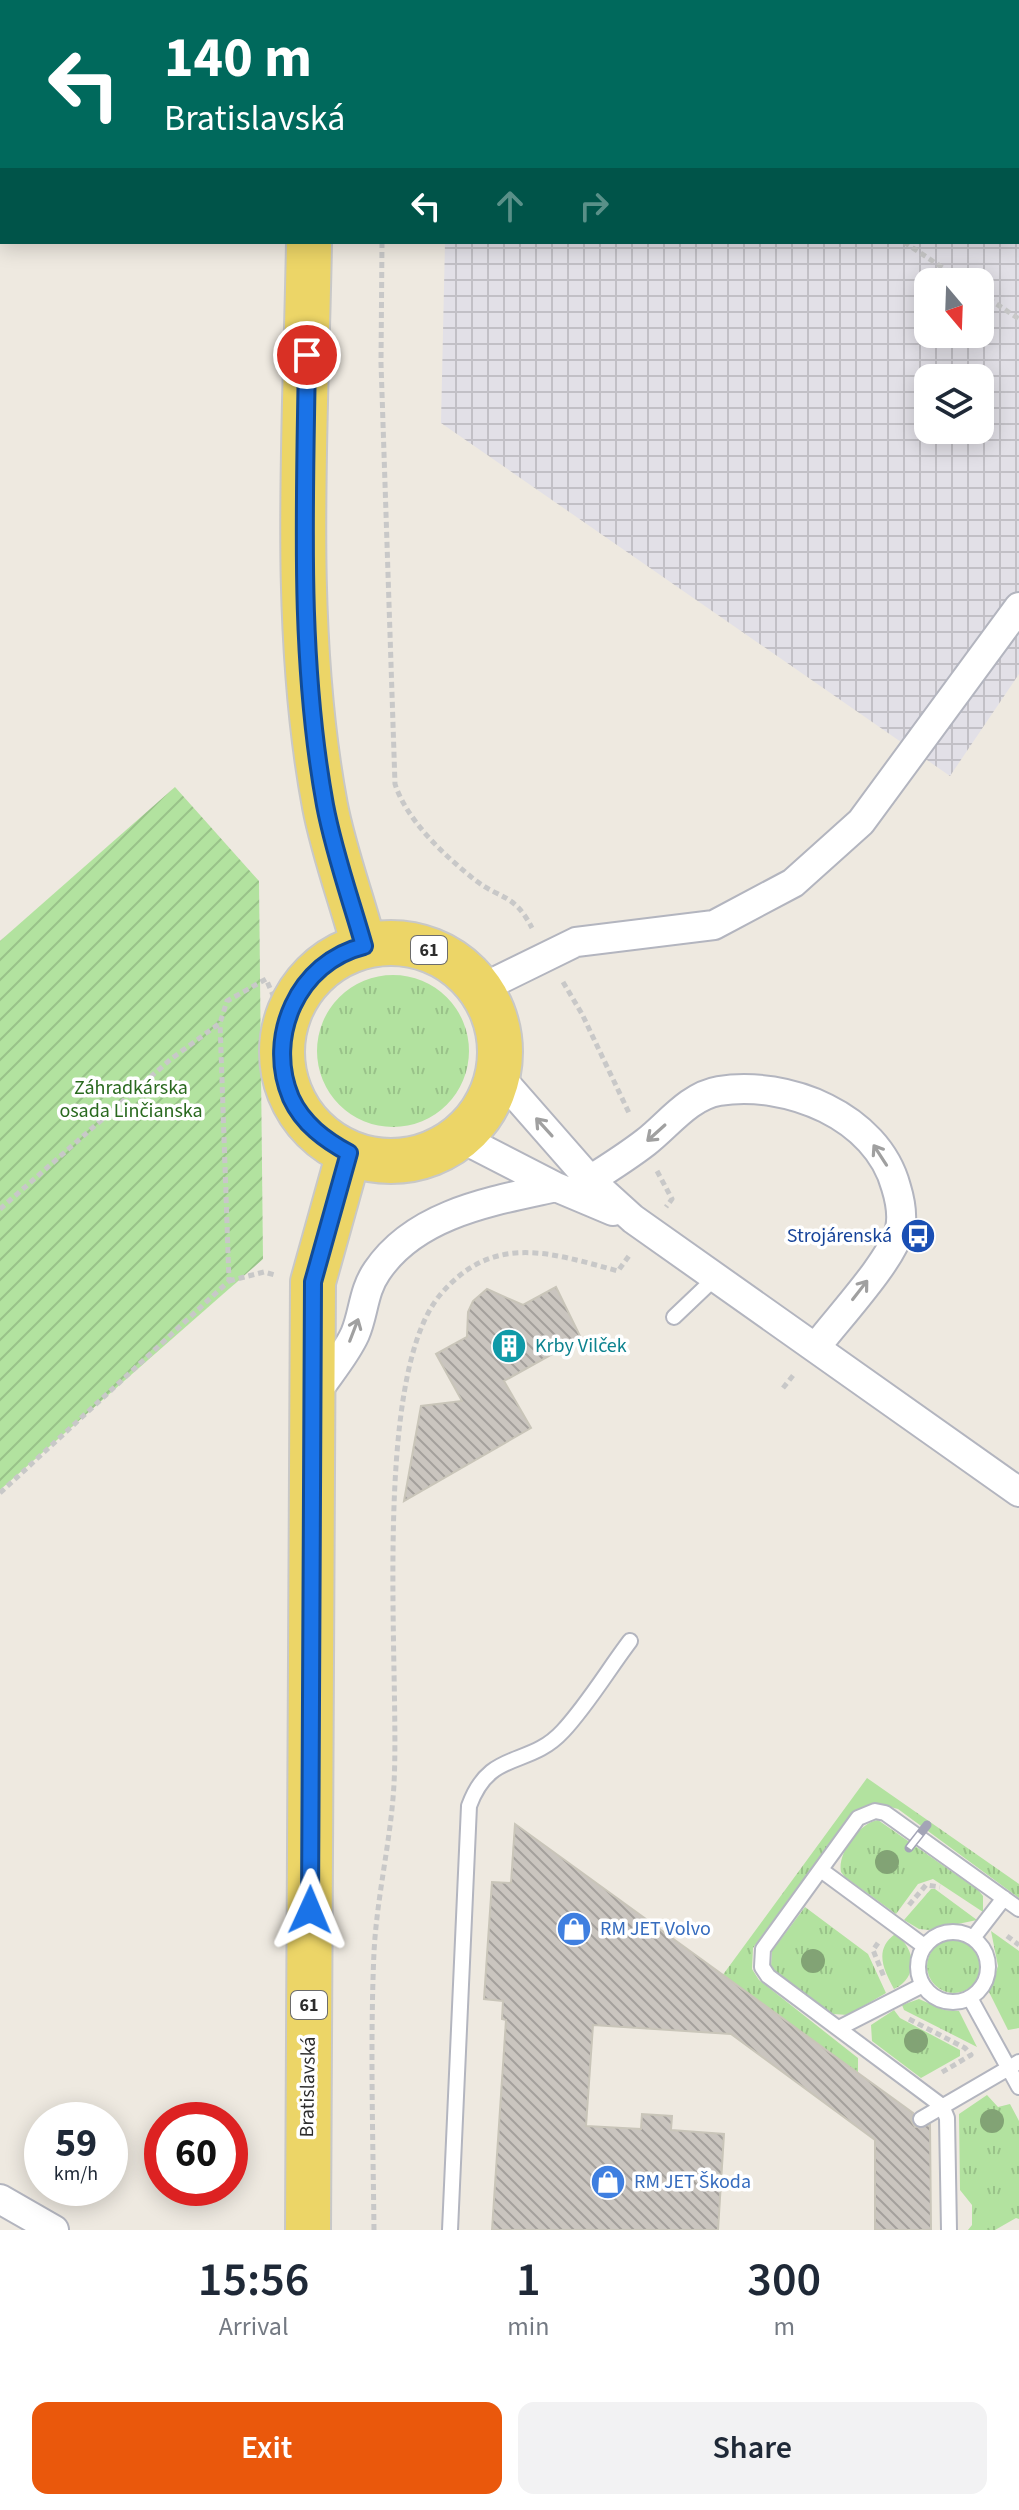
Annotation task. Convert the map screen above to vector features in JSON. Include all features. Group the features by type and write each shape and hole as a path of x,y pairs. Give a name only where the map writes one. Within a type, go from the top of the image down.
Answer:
{"main road":[{"path":"309,244 304,542 313,709 325,807 364,946"},
{"name":"61","path":"392,942 426,948 447,957 480,989 498,1031 498,1075 481,1113 459,1137 424,1156 401,1161 374,1160 349,1153 316,1131 292,1100 283,1075 281,1049 285,1023 295,999 310,978 330,961 364,946 392,942"},
{"name":"Bratislavská","path":"301,2219 314,1397 313,1282 349,1153"}],"street":[{"path":"480,989 576,942 714,925 793,883 861,822 1019,607"},
{"path":"498,1075 592,1191"},
{"path":"592,1191 681,1109 717,1091 767,1090 808,1100 840,1116 870,1140 892,1174 900,1203 900,1229 886,1256 816,1347"},
{"path":"459,1137 556,1187"},
{"path":"314,1397 355,1334 365,1291 388,1258 433,1223 457,1212 556,1187 592,1191 646,1217 715,1278 1019,1492"},
{"path":"0,2199 54,2230"}],"lane":[{"path":"674,1317 715,1278"},
{"path":"450,2230 469,1806 476,1786 494,1766 529,1755 561,1733 630,1641"},
{"path":"949,2230 947,2118 942,2106 768,1976 761,1958 763,1949 858,1818 875,1811 885,1813 1019,1909"},
{"path":"821,1870 924,1946"},
{"path":"973,1938 1004,1898"},
{"path":"952,1932 973,1938 987,1957 988,1968 980,1990 960,2002 939,2000 923,1985 918,1966 924,1946 932,1939 952,1932"},
{"path":"839,2028 923,1985"},
{"path":"970,1998 1014,2065 1019,2087"},
{"path":"921,2119 1014,2065"}],"path":[{"path":"382,244 381,363 395,784 401,803 413,819 477,882 510,898 525,915"},
{"path":"907,244 943,268"},
{"path":"994,302 1019,319"},
{"path":"229,1281 220,1023 227,1001 266,979 285,1023"},
{"path":"561,979 582,1014 636,1127"},
{"path":"0,1209 171,1059 220,1023"},
{"path":"646,1217 672,1199 652,1163"},
{"path":"374,2230 374,1951 394,1785 396,1455 410,1371 423,1322 440,1295 467,1272 496,1256 522,1251 552,1252 618,1271 629,1256"},
{"path":"0,1493 229,1281 264,1272"},
{"path":"901,1916 926,1885 938,1886 949,1893"},
{"path":"881,1940 873,1950 890,1990"},
{"path":"902,2015 965,2048 971,2055 927,2080"}],"shaded area":[{"path":"445,244 1019,244 1019,674 950,776 441,423"}],"green space":[{"name":"Záhradkárska osada Linčianska","path":"175,787 259,881 263,1259 0,1490 0,941"},
{"path":"393,975 422,981 447,997 463,1022 469,1051 463,1080 447,1105 422,1121 393,1127 364,1121 339,1105 323,1080 317,1051 323,1022 339,997 364,981"},
{"path":"867,1778 1019,1884 1019,1898 898,1809 875,1803 853,1812 753,1948 752,1969 759,1980 858,2058 858,2075 722,1976"},
{"path":"878,1820 978,1890 983,1896 983,1912 933,1879 918,1884 896,1914 845,1877 841,1865 846,1848 857,1833"},
{"path":"931,1889 977,1920 929,1930 919,1929 904,1920"},
{"path":"805,1907 868,1954 886,1993 848,2015 833,2014 775,1972 771,1966 772,1951"},
{"path":"991,1931 1019,1951 1019,2028 1008,2030 989,1992 998,1966"},
{"path":"895,1934 907,1947 912,1962 908,1977 894,1989 882,1960 884,1946"},
{"path":"954,1939 973,1947 981,1966 973,1985 954,1993 935,1985 927,1966 935,1947"},
{"path":"919,1999 944,2010 959,2011 977,2047 904,2010 902,2005"},
{"path":"894,2010 900,2018 960,2050 960,2056 921,2078 872,2041 871,2025"},
{"path":"987,2095 998,2107 1010,2104 1019,2121 1019,2219 995,2230 968,2230 972,2225 972,2205 960,2190 959,2114"}],"building":[{"path":"556,1287 581,1338 504,1381 531,1428 404,1501 421,1406 462,1401 436,1354 467,1337 468,1312 473,1301 487,1289 523,1305"},
{"path":"515,1824 913,2113 911,2120 915,2127 930,2125 931,2230 875,2230 875,2140 731,2034 593,2025 586,2126 641,2129 642,2114 672,2116 671,2130 724,2134 718,2230 492,2230 506,2020 502,2019 503,2001 484,1999 492,1882 511,1883"}],"railway":[{"path":"909,1848 927,1825"}],"place":[{"name":"Strojárenská","path":"918,1236"},
{"name":"Krby Vilček","path":"509,1346"},
{"name":"RM JET Volvo","path":"574,1929"},
{"name":"RM JET Škoda","path":"608,2182"}],"route":[{"path":"307,355 304,542 313,709 325,807 364,946 330,961 310,978 295,999 285,1023 281,1049 283,1075 292,1100 306,1122 326,1140 349,1153 313,1282 310,1910"}]}
